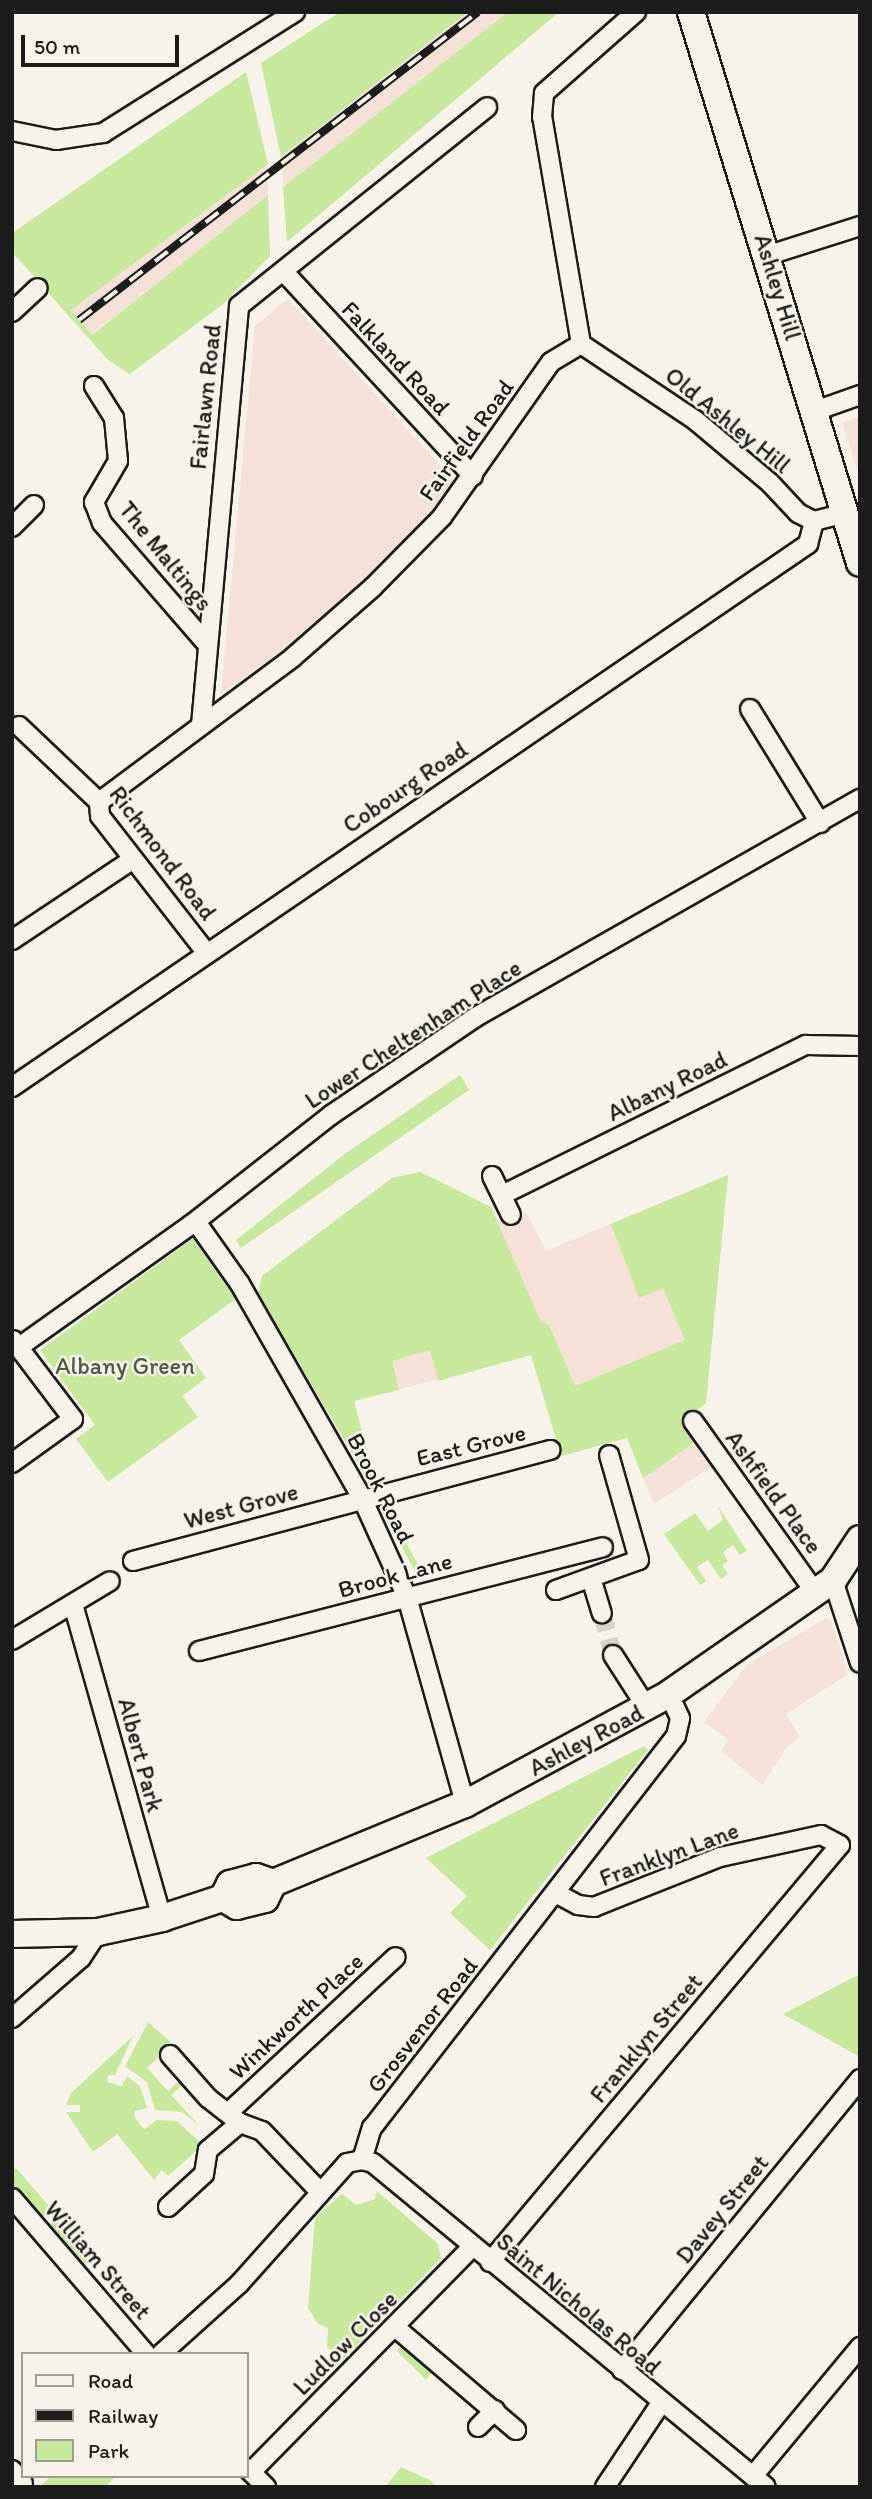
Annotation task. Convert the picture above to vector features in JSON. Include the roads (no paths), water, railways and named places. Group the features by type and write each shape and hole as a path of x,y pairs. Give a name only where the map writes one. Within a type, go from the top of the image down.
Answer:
{"main road":[{"name":"Ashley Hill","path":"691,12 769,255 860,563"},
{"name":"Ashley Road","path":"12,1934 98,1932 162,1918 223,1898 237,1906 265,1899 273,1883 465,1804 658,1701 824,1586 860,1539"}],"street":[{"path":"12,131 56,139 103,133 295,12"},
{"path":"581,344 542,117 544,93 636,12"},
{"name":"Fairlawn Road","path":"201,725 205,642 239,306 487,107"},
{"path":"769,255 860,226"},
{"name":"Falkland Road","path":"284,272 473,476"},
{"path":"12,312 38,288"},
{"name":"Fairfield Road","path":"99,802 292,658 373,587 442,517 551,362 581,344"},
{"name":"Old Ashley Hill","path":"581,344 695,420 770,483 797,513 814,521"},
{"name":"The Maltings","path":"94,386 114,418 117,443 118,461 94,502 102,523 205,642"},
{"path":"815,411 860,395"},
{"path":"12,527 34,505"},
{"path":"814,521 846,513"},
{"name":"Cobourg Road","path":"12,1087 206,952 808,544 814,521"},
{"path":"750,709 820,823"},
{"name":"Richmond Road","path":"15,722 99,802 100,816 206,952"},
{"name":"Lower Cheltenham Place","path":"16,1343 192,1224 331,1115 474,1018 860,799"},
{"path":"12,940 132,860"},
{"name":"Albany Road","path":"502,1195 806,1045 860,1046"},
{"path":"492,1175 511,1214"},
{"name":"Brook Road","path":"192,1224 199,1226 240,1284 362,1498 407,1597 465,1804"},
{"path":"12,1463 73,1419 16,1343"},
{"name":"Ashfield Place","path":"693,1421 824,1586 860,1663"},
{"name":"East Grove","path":"362,1498 551,1450"},
{"path":"556,1590 639,1560 608,1455"},
{"name":"West Grove","path":"133,1561 362,1498"},
{"name":"Brook Lane","path":"200,1651 603,1546"},
{"path":"591,1578 602,1613"},
{"path":"12,1640 110,1581"},
{"name":"Albert Park","path":"73,1604 162,1918"},
{"name":"Grosvenor Road","path":"362,2160 372,2128 676,1736 680,1718 658,1701 613,1655"},
{"name":"Franklyn Lane","path":"555,1893 578,1905 594,1908 720,1857 821,1835 840,1845"},
{"name":"Franklyn Street","path":"490,2262 840,1845"},
{"path":"12,2018 81,1958 98,1932"},
{"name":"Winkworth Place","path":"168,2207 204,2174 208,2150 235,2117 396,1957"},
{"name":"Winkworth Place","path":"170,2055 208,2098 235,2117 262,2131 320,2192"},
{"name":"Davey Street","path":"622,2370 860,2079"},
{"path":"163,2352 239,2284 346,2163 362,2160"},
{"name":"Saint Nicholas Road","path":"362,2160 373,2163 661,2403 759,2481"},
{"name":"William Street","path":"12,2198 144,2352"},
{"name":"Ludlow Close","path":"266,2487 249,2470 395,2327 472,2247"},
{"path":"395,2327 516,2430"},
{"path":"759,2481 860,2347"},
{"path":"605,2487 661,2403"},
{"path":"478,2427 495,2410"}],"tunnel":[{"path":"602,1613 613,1655"}],"railway":[{"path":"79,320 478,12"}],"park label":[{"name":"Albany Green","path":"125,1366"}]}
